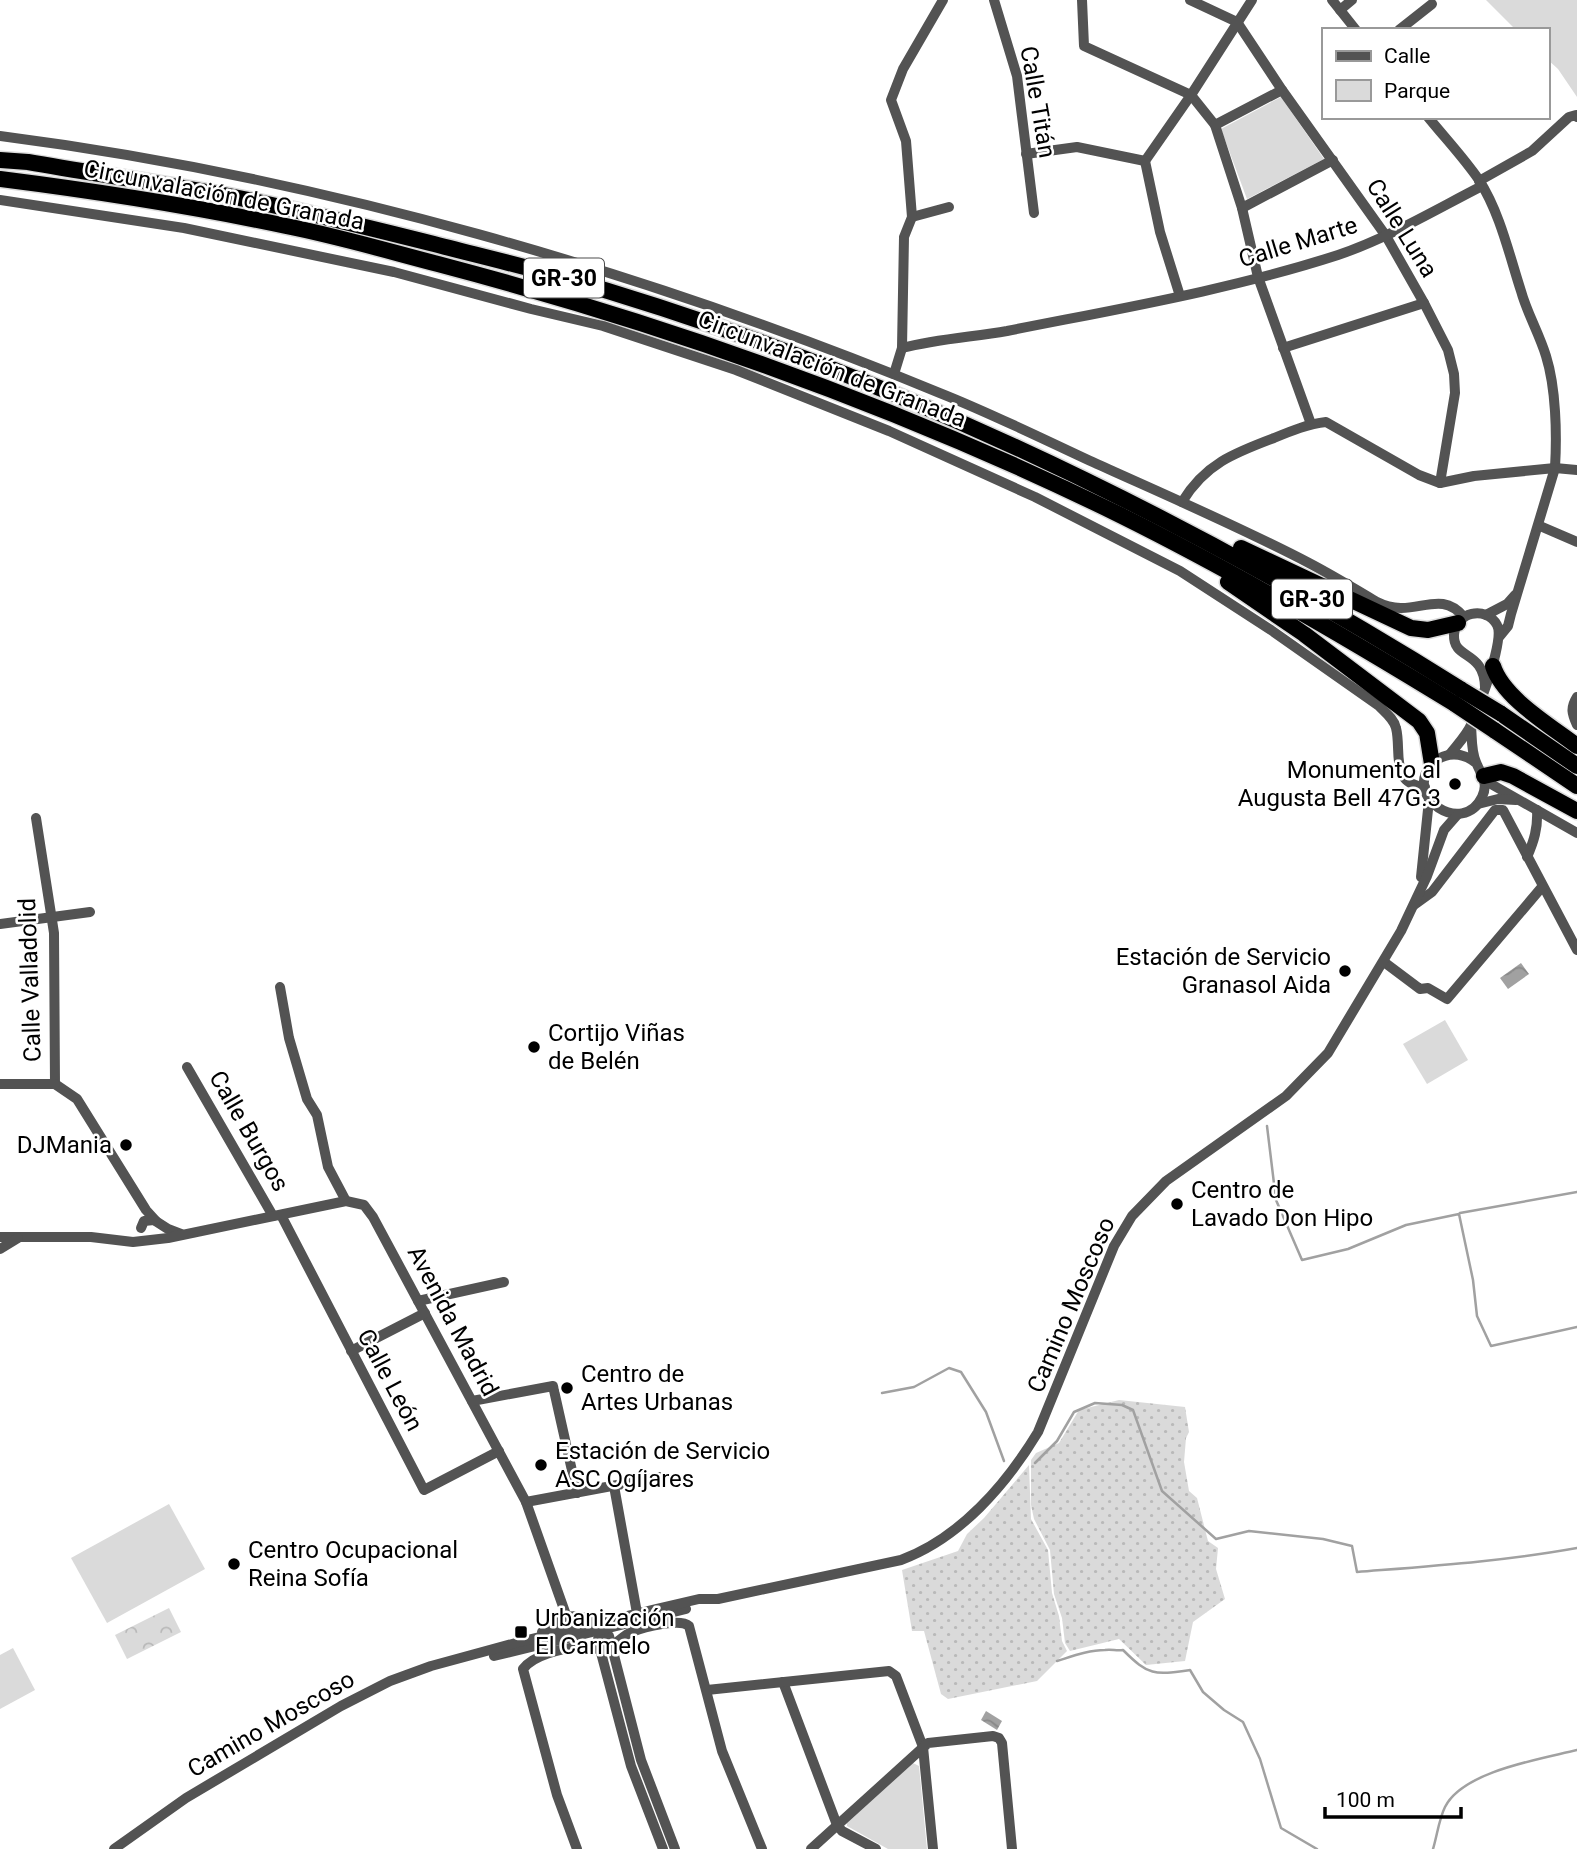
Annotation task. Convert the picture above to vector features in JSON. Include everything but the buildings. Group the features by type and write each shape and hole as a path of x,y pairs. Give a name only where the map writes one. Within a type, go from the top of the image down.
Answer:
{"highway":[{"name":"Circunvalación de Granada","path":"0,160 237,198 558,276 673,313 889,392 984,433 1158,516 1299,591 1458,697 1494,730 1577,786"},
{"name":"Circunvalación de Granada","path":"0,179 288,226 553,294 756,361 918,424 1119,515 1458,697 1500,713 1577,766"},
{"path":"1158,516 1186,522 1411,628 1428,630 1461,620"},
{"path":"1194,554 1216,574 1304,634 1419,721 1427,733 1432,764"},
{"path":"1493,666 1510,694 1577,746"},
{"path":"1481,773 1502,772 1513,776 1577,811"}],"street":[{"path":"894,374 902,348 904,237 912,217 906,141 891,100 903,69 943,0"},
{"name":"Calle Titán","path":"994,0 1017,76 1034,213"},
{"path":"1082,0 1084,46 1191,95 1215,125 1242,208 1258,277 1311,424"},
{"path":"1190,0 1237,22"},
{"path":"1180,296 1160,232 1145,161 1252,0"},
{"path":"1332,0 1354,28"},
{"path":"1340,10 1352,0"},
{"path":"1402,28 1432,4"},
{"name":"Calle Luna","path":"1237,22 1386,236 1448,350 1454,374 1455,394 1440,483"},
{"path":"1215,125 1282,90"},
{"name":"Calle Marte","path":"902,348 933,340 1004,331 1116,310 1258,277 1339,254 1386,236 1481,184 1532,151 1569,117 1577,117"},
{"path":"1430,119 1481,184 1502,231 1550,373 1556,449 1556,468 1540,526 1507,626 1495,648 1493,666 1471,725 1450,754 1432,764 1425,779 1429,800 1440,810 1458,814 1472,809 1482,797 1481,773 1471,725"},
{"path":"0,136 183,165 439,224 634,281 744,318 944,394 1182,502 1308,563 1384,605 1403,609 1444,602 1458,610 1461,620"},
{"path":"1026,154 1077,147 1145,161"},
{"path":"1242,208 1333,160"},
{"path":"0,200 184,228 394,272 603,326 736,370 889,431 1035,497 1168,565 1271,630 1379,706 1390,717 1396,725 1399,769 1409,781 1425,788"},
{"path":"912,217 948,207"},
{"path":"1283,348 1424,303"},
{"path":"1182,502 1197,481 1231,454 1311,424 1326,422 1419,475 1440,483 1474,476 1556,468 1577,470"},
{"path":"1540,526 1577,542"},
{"path":"1486,615 1507,604 1518,592"},
{"path":"1495,648 1486,656 1466,656 1456,646 1454,635 1461,620 1473,613 1486,615 1497,625 1499,637"},
{"path":"1474,658 1483,672 1485,687"},
{"path":"1575,720 1572,706 1577,697"},
{"path":"1450,754 1465,756 1481,773 1519,800 1577,834"},
{"path":"1478,804 1498,799 1519,800"},
{"name":"Camino Moscoso","path":"1419,888 1429,800"},
{"path":"1412,907 1432,892 1495,810 1503,810 1577,950"},
{"path":"1527,857 1538,826 1537,810"},
{"name":"Camino Moscoso","path":"114,1849 186,1798 364,1694 412,1673 588,1629 637,1613 699,1600 718,1599 901,1560 937,1543 966,1521 1015,1466 1038,1432 1110,1257 1132,1216 1166,1181 1300,1084 1328,1053 1384,962 1427,876 1444,830 1458,814"},
{"name":"Calle Valladolid","path":"36,818 53,918 55,1084 78,1099 137,1196 157,1222"},
{"path":"1534,842 1546,828 1559,823"},
{"path":"1384,962 1420,989 1428,988 1447,999 1542,887"},
{"path":"0,924 90,912"},
{"path":"0,1237 114,1238 134,1241 183,1235 346,1201 328,1167 317,1115 307,1099 289,1038 280,987"},
{"name":"Calle Burgos","path":"187,1067 277,1215"},
{"path":"0,1084 55,1084"},
{"name":"Calle Valladolid","path":"137,1196 142,1212 141,1227"},
{"name":"Avenida Madrid","path":"346,1201 364,1205 373,1217 526,1502 571,1629"},
{"name":"Calle León","path":"277,1215 424,1490 499,1451"},
{"path":"114,1238 141,1227 147,1220 183,1235"},
{"path":"151,1239 160,1233 157,1222"},
{"path":"141,1227 142,1235 151,1239"},
{"path":"0,1249 19,1237"},
{"path":"418,1301 504,1282"},
{"path":"351,1351 425,1313"},
{"path":"472,1401 553,1386 577,1493"},
{"path":"526,1502 660,1477"},
{"path":"527,1644 531,1634 549,1630 559,1620 573,1615 593,1619 630,1611 637,1613 614,1486"},
{"name":"Camino Moscoso","path":"602,1629 704,1605 718,1599"},
{"path":"656,1609 647,1615 609,1623 602,1629 598,1639 631,1766 663,1849"},
{"path":"577,1849 557,1795 523,1669 532,1659 578,1647 600,1649 612,1646 631,1632 680,1621 690,1626 722,1751 762,1849"},
{"name":"Camino Moscoso","path":"527,1644 571,1629 588,1629"},
{"path":"588,1629 602,1629 609,1636 641,1760 675,1849"},
{"path":"707,1690 889,1671 893,1673 897,1676 923,1747 933,1849"},
{"path":"783,1682 837,1825 842,1831 876,1849"},
{"path":"811,1849 928,1743 993,1736 999,1738 1002,1743 1012,1849"}],"green space":[{"path":"1486,0 1577,0 1577,97 1558,69 1549,61 1549,28 1514,28"},
{"path":"1281,97 1324,159 1247,199 1221,129"},
{"path":"1445,1020 1468,1060 1427,1084 1403,1044"},
{"path":"1119,1400 1185,1407 1189,1432 1184,1462 1189,1491 1197,1498 1208,1541 1218,1548 1216,1569 1225,1599 1193,1622 1185,1661 1146,1665 1119,1639 1070,1651 1065,1643 1062,1618 1054,1594 1050,1550 1034,1519 1031,1505 1031,1460 1036,1453 1059,1443 1079,1410"},
{"path":"1029,1465 1031,1519 1048,1550 1052,1593 1059,1616 1062,1641 1067,1651 1037,1681 948,1699 941,1694 924,1631 912,1631 902,1570 958,1551 967,1534"},
{"path":"169,1504 205,1569 107,1623 71,1558"},
{"path":"169,1608 181,1632 127,1659 115,1635"},
{"path":"13,1648 35,1690 0,1709 0,1655"},
{"path":"913,1763 919,1766 927,1849 888,1849 847,1826 847,1823"}],"water":[{"path":"1521,963 1529,974 1508,989 1500,978"},
{"path":"986,1711 1002,1721 997,1730 981,1720"}],"waterway":[{"path":"1267,1126 1276,1200 1302,1260 1348,1249 1406,1225 1459,1214 1473,1280 1477,1316 1491,1346 1577,1327"},
{"path":"1460,1213 1577,1192"},
{"path":"882,1393 914,1387 949,1368 961,1372 986,1412 1004,1461"},
{"path":"1035,1463 1057,1441 1074,1412 1095,1403 1122,1405 1133,1410 1162,1491 1216,1539 1249,1531 1323,1539 1352,1546 1357,1572 1495,1560 1577,1548"},
{"path":"1057,1661 1093,1651 1123,1650 1139,1665 1153,1672 1190,1670 1203,1692 1243,1722 1260,1759 1281,1828 1317,1849"},
{"path":"1433,1849 1445,1807 1454,1795 1468,1784 1504,1768 1577,1750"}],"place":[{"name":"Monumento al Augusta Bell 47G.3","path":"1455,784"},
{"name":"Estación de Servicio Granasol Aida","path":"1345,971"},
{"name":"Cortijo Viñas de Belén","path":"534,1047"},
{"name":"DJMania","path":"126,1145"},
{"name":"Centro de Lavado Don Hipo","path":"1177,1204"},
{"name":"Centro de Artes Urbanas","path":"567,1388"},
{"name":"Estación de Servicio ASC Ogíjares","path":"541,1465"},
{"name":"Centro Ocupacional Reina Sofía","path":"234,1564"},
{"name":"Urbanización El Carmelo","path":"521,1632"}]}
